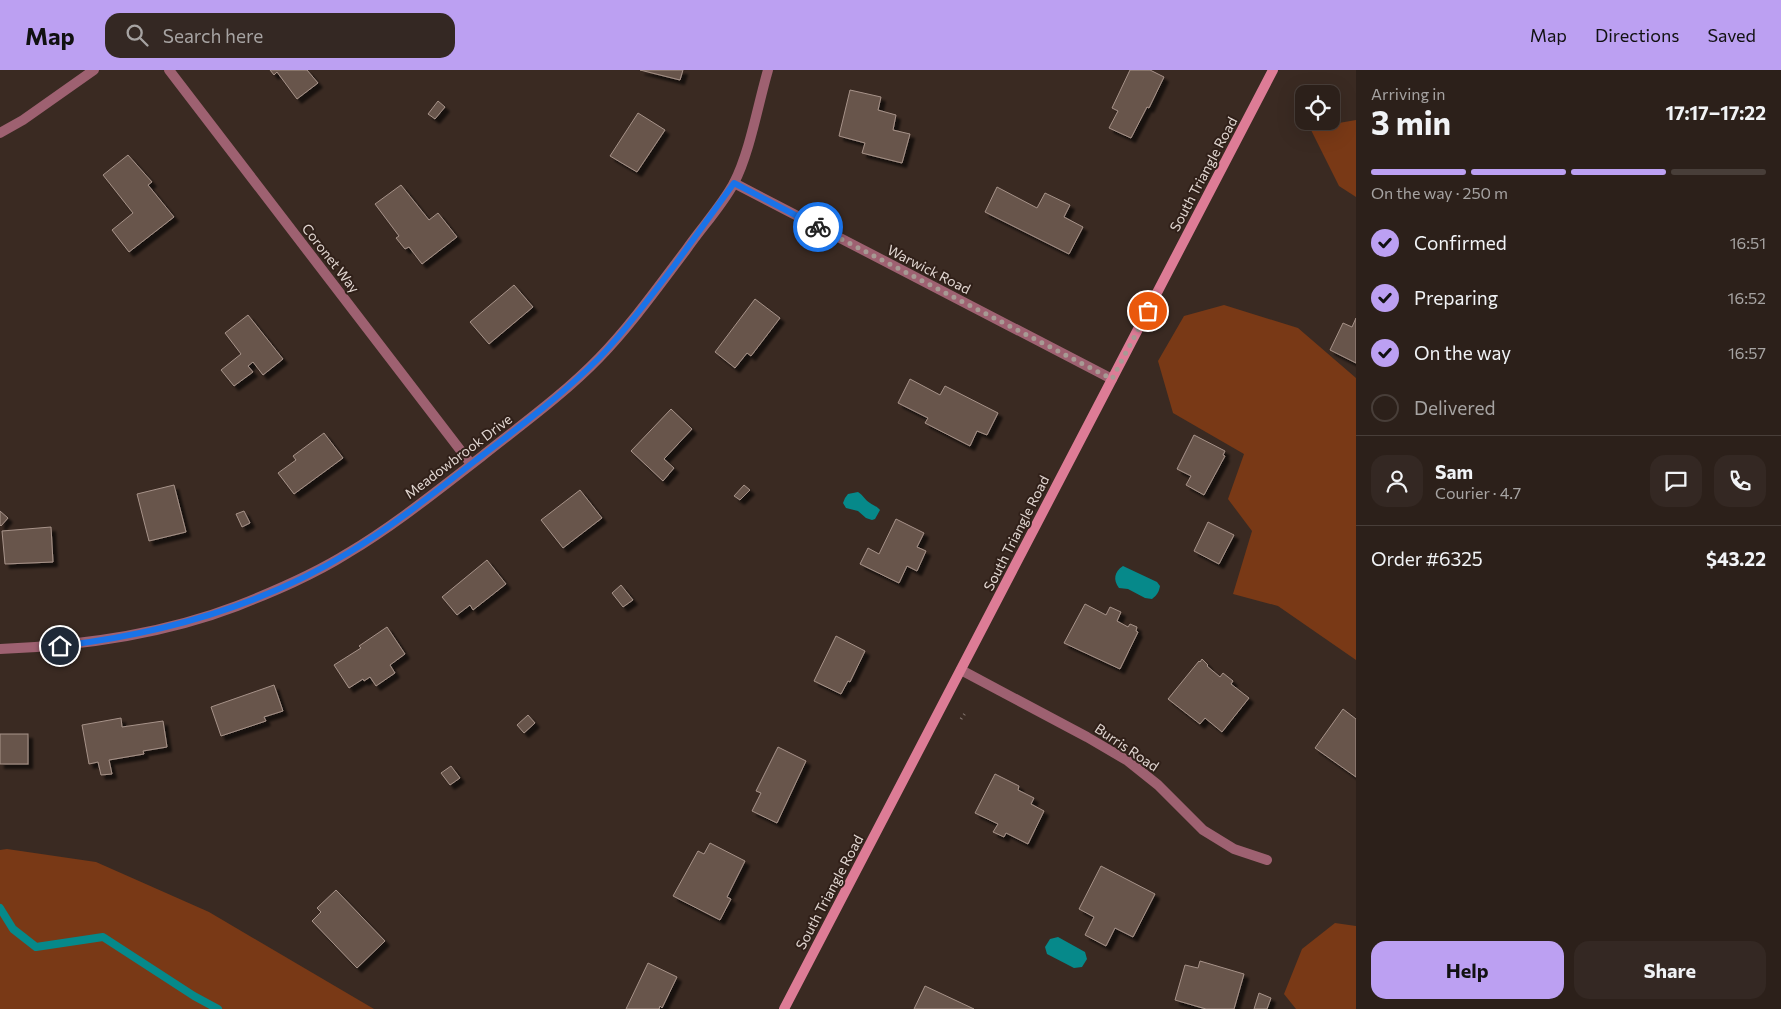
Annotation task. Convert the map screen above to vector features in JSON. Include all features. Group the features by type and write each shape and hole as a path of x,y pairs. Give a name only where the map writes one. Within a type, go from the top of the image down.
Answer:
{"street":[{"path":"0,133 23,120 94,70"},
{"name":"Coronet Way","path":"169,70 471,464"},
{"name":"Meadowbrook Drive","path":"0,649 94,642 191,621 234,607 276,590 348,554 386,529 568,387 599,358 628,325 734,183 744,156 768,70"},
{"name":"South Triangle Road","path":"784,1009 1273,70"},
{"name":"Warwick Road","path":"734,183 1112,379"},
{"name":"Burris Road","path":"961,670 1128,761 1158,785 1203,830 1234,849 1266,860"}],"path":[{"path":"961,719 966,712"}],"shaded area":[{"path":"1356,120 1356,197 1339,186 1311,130 1340,130 1340,123"},
{"path":"1224,305 1298,328 1356,378 1356,660 1278,606 1233,594 1252,531 1228,499 1244,454 1173,413 1158,361 1184,316"},
{"path":"7,849 96,862 209,912 374,1009 0,1009 0,850"},
{"path":"1335,923 1356,926 1356,1009 1296,1009 1284,994 1302,949"}],"water":[{"path":"858,492 880,510 875,519 866,518 858,511 846,508 843,503 848,494"},
{"path":"1123,566 1157,582 1160,586 1152,599 1145,598 1128,589 1119,588 1115,576"},
{"path":"1058,937 1085,952 1087,959 1082,967 1074,968 1047,954 1045,947 1050,939"}],"building":[{"path":"270,70 307,70 318,83 297,99 277,72 274,75"},
{"path":"640,70 683,70 680,80"},
{"path":"1130,70 1150,70 1164,77 1149,108 1147,107 1131,138 1109,128 1118,111 1112,108"},
{"path":"850,90 881,97 878,110 896,115 893,130 910,134 902,163 862,153 865,143 839,136"},
{"path":"438,101 445,107 435,119 428,114"},
{"path":"638,113 665,130 637,172 610,156"},
{"path":"128,155 152,182 148,185 174,217 129,252 112,230 133,213 103,175"},
{"path":"401,185 429,220 438,213 457,237 422,264 409,247 405,249 396,238 399,236 375,204"},
{"path":"997,187 1037,208 1045,193 1070,205 1064,217 1083,227 1069,254 985,212"},
{"path":"514,285 533,307 489,344 470,322"},
{"path":"755,299 780,318 751,356 747,353 735,368 715,352"},
{"path":"248,315 283,359 263,375 253,362 248,366 253,372 234,386 221,370 241,354 225,333"},
{"path":"1356,318 1356,363 1330,350 1343,323 1352,327"},
{"path":"910,379 940,395 945,386 998,413 987,435 977,431 970,446 925,423 928,418 898,403"},
{"path":"671,409 692,429 664,459 674,468 663,481 631,451"},
{"path":"324,433 343,458 294,494 278,473 296,460 293,456"},
{"path":"1194,435 1225,451 1223,455 1225,456 1204,495 1186,485 1191,476 1177,469"},
{"path":"174,485 186,532 149,541 137,494"},
{"path":"744,485 750,490 740,500 734,496"},
{"path":"580,490 602,518 563,548 541,520"},
{"path":"0,511 8,518 1,526 0,525"},
{"path":"244,511 250,523 242,527 236,514"},
{"path":"896,519 924,533 917,547 926,551 917,571 907,566 899,583 860,564 868,548 879,554"},
{"path":"1208,522 1234,535 1219,564 1194,551"},
{"path":"51,527 53,562 5,564 2,531"},
{"path":"487,560 506,584 473,610 470,605 457,615 442,597"},
{"path":"621,585 633,600 623,607 612,593"},
{"path":"1085,604 1106,615 1110,607 1121,612 1117,621 1128,627 1130,624 1137,627 1136,631 1138,632 1120,669 1064,643"},
{"path":"387,627 405,654 390,665 395,673 376,686 370,677 349,688 334,665 361,648 359,646"},
{"path":"836,636 865,651 850,682 848,681 841,694 814,681"},
{"path":"1202,659 1220,677 1223,673 1233,681 1231,684 1249,698 1222,732 1205,718 1200,724 1168,699"},
{"path":"274,685 283,711 264,717 266,721 221,736 211,707"},
{"path":"1343,709 1356,719 1356,777 1315,748"},
{"path":"528,715 535,723 524,733 517,725"},
{"path":"121,718 122,727 163,721 167,747 143,751 144,754 109,760 112,774 101,775 98,762 89,764 82,725"},
{"path":"0,734 28,734 28,764 0,764"},
{"path":"778,747 806,761 777,823 752,811 761,793 756,791"},
{"path":"451,766 460,778 450,785 441,773"},
{"path":"995,774 1019,786 1018,790 1034,798 1031,804 1044,811 1028,844 1006,833 1004,837 993,832 998,824 975,813"},
{"path":"710,843 745,861 727,897 731,899 720,920 673,896 698,851 704,854"},
{"path":"1101,866 1155,894 1133,937 1115,928 1106,946 1085,935 1094,917 1079,909"},
{"path":"336,890 385,941 357,968 312,921 321,912 317,908"},
{"path":"1200,961 1244,974 1234,1009 1206,1009 1175,1000 1185,965 1198,968"},
{"path":"648,963 677,977 662,1008 660,1006 659,1009 626,1009"},
{"path":"925,986 974,1009 914,1009"},
{"path":"1259,993 1271,998 1267,1009 1254,1009"}],"waterway":[{"path":"0,908 13,929 36,947 103,937 194,996 218,1009"}],"way so far":[{"path":"818,227 1112,379 1148,311"}],"route":[{"path":"60,646 151,632 234,607 316,571 348,554 386,529 530,418 568,387 599,358 655,291 734,183 818,227"}]}
